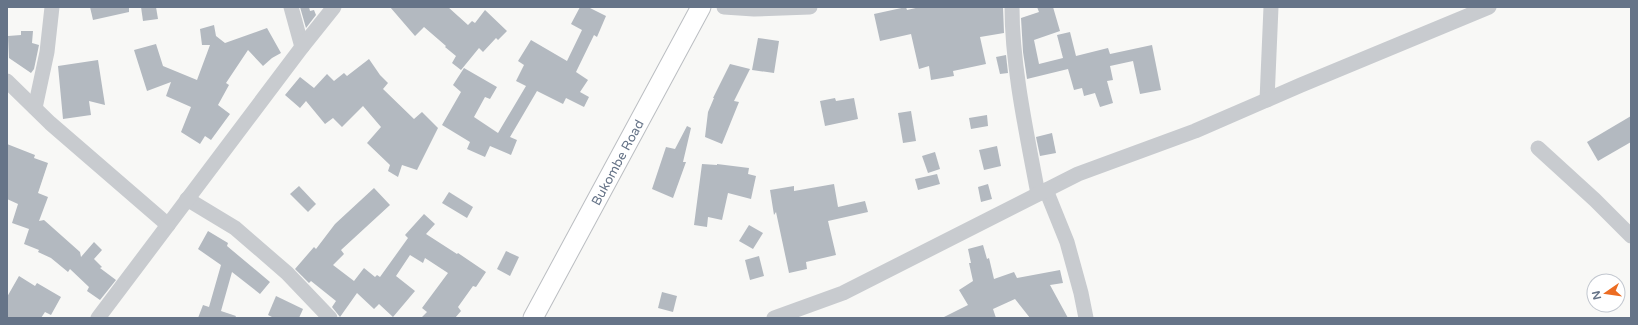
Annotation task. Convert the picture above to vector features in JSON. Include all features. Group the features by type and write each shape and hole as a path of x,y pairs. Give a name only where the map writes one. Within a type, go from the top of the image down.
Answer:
{"main road":[{"name":"Bukombe Road","path":"533,318 701,7"}],"street":[{"path":"35,108 47,52 52,7"},
{"path":"292,7 302,47"},
{"path":"98,318 302,47 334,7"},
{"path":"724,7 754,9 810,7"},
{"path":"1012,7 1016,64 1028,139 1042,192 1068,242 1086,318"},
{"path":"1267,100 1271,7"},
{"path":"781,317 843,293 1078,174 1195,131 1489,7"},
{"path":"7,80 35,108 168,225"},
{"path":"1538,148 1595,200 1631,236"},
{"path":"187,199 235,228 287,273 330,318"}],"building":[{"path":"90,7 129,7 129,12 93,20"},
{"path":"141,7 156,7 158,19 143,21"},
{"path":"300,7 309,7 310,11 314,10 316,15 306,28"},
{"path":"390,7 448,7 468,25 472,21 475,23 485,10 507,31 498,40 496,38 483,52 479,48 461,70 452,63 456,56 445,47 446,46 424,27 415,36"},
{"path":"580,7 588,7 606,16 597,37 594,35 576,72 588,80 580,92 589,97 584,107 566,98 563,104 537,91 510,137 517,140 511,155 490,146 485,157 467,149 470,142 442,125 461,92 453,85 464,68 497,87 490,99 485,97 474,117 498,133 526,86 516,81 524,65 518,61 531,40 567,61 582,30 571,24"},
{"path":"906,7 907,10 920,7 1003,7 1004,33 980,37 986,64 953,71 954,76 931,80 929,66 919,69 911,34 880,41 874,14"},
{"path":"1037,7 1053,7 1060,31 1034,40 1039,64 1063,58 1057,35 1070,32 1076,56 1108,48 1110,54 1152,45 1161,90 1140,94 1133,61 1110,66 1113,80 1107,81 1113,103 1100,107 1095,93 1084,96 1082,88 1074,90 1068,69 1027,79 1023,52 1021,18 1039,12"},
{"path":"214,25 216,36 225,43 267,28 281,53 272,58 263,66 248,50 226,83 229,85 218,105 230,114 211,140 205,136 200,144 181,132 191,107 166,96 171,82 147,91 134,50 156,44 163,66 197,80 210,45 202,45 200,29"},
{"path":"21,31 33,31 32,43 39,45 34,69 31,73 9,58 8,36 21,35"},
{"path":"758,38 779,41 774,73 752,70"},
{"path":"1006,55 1008,73 1000,74 996,57"},
{"path":"369,59 380,75 388,83 383,89 414,119 422,112 438,128 417,170 402,165 398,177 388,171 390,165 367,143 381,127 363,106 342,127 333,118 325,124 306,101 300,108 285,95 300,77 314,88 327,74 334,81 344,73 347,76"},
{"path":"98,60 105,105 89,101 91,115 63,119 58,66"},
{"path":"730,64 750,69 734,101 739,102 722,144 705,137 708,112 713,98"},
{"path":"835,98 836,101 854,98 858,119 825,126 820,101"},
{"path":"911,111 916,141 903,143 898,113"},
{"path":"987,115 988,126 971,129 969,118"},
{"path":"1631,116 1631,142 1598,161 1587,142"},
{"path":"687,126 691,128 683,162 686,162 673,198 652,189 666,147 675,149"},
{"path":"1052,133 1056,153 1040,156 1036,137"},
{"path":"7,144 35,155 34,158 48,163 38,193 48,197 39,221 44,220 80,252 81,257 94,242 102,250 94,259 102,267 100,268 116,280 100,300 87,291 89,287 70,269 68,272 51,258 38,252 39,250 24,244 29,229 12,223 18,204 7,199"},
{"path":"997,146 1001,166 984,170 979,150"},
{"path":"935,152 940,169 928,173 922,156"},
{"path":"702,164 717,164 749,168 748,174 756,176 751,199 728,193 722,220 708,217 707,227 694,225"},
{"path":"937,174 940,184 918,190 915,179"},
{"path":"834,184 838,207 865,201 868,212 828,221 836,255 806,262 807,269 789,273 776,212 774,215 770,190 794,186 794,191"},
{"path":"988,184 992,199 981,202 978,187"},
{"path":"299,186 316,204 308,212 290,194"},
{"path":"374,188 390,205 341,250 344,254 333,265 354,281 364,268 375,277 377,275 380,277 408,238 405,235 424,214 435,224 426,234 486,272 476,287 473,286 458,307 461,311 455,318 421,318 427,312 422,308 448,273 425,258 423,263 410,255 396,276 415,291 393,317 379,304 374,309 357,293 340,317 332,307 336,301 311,281 309,283 295,269 314,247 316,249 335,224"},
{"path":"449,192 473,207 467,218 442,203"},
{"path":"749,225 763,233 753,249 739,241"},
{"path":"208,231 228,243 227,246 270,282 260,294 232,272 221,311 236,316 235,318 198,318 203,305 209,307 221,265 198,249"},
{"path":"983,245 987,259 989,258 994,279 1014,272 1017,278 1060,270 1063,283 1050,285 1068,318 1030,318 1015,299 993,309 996,318 942,318 968,305 959,290 973,281 968,249"},
{"path":"506,251 519,257 510,276 497,269"},
{"path":"759,256 764,276 750,280 745,260"},
{"path":"19,276 35,286 37,283 61,297 51,315 45,312 41,318 7,318 7,297"},
{"path":"662,292 677,296 673,312 658,308"},
{"path":"276,296 303,309 299,318 274,318 268,315"}]}
